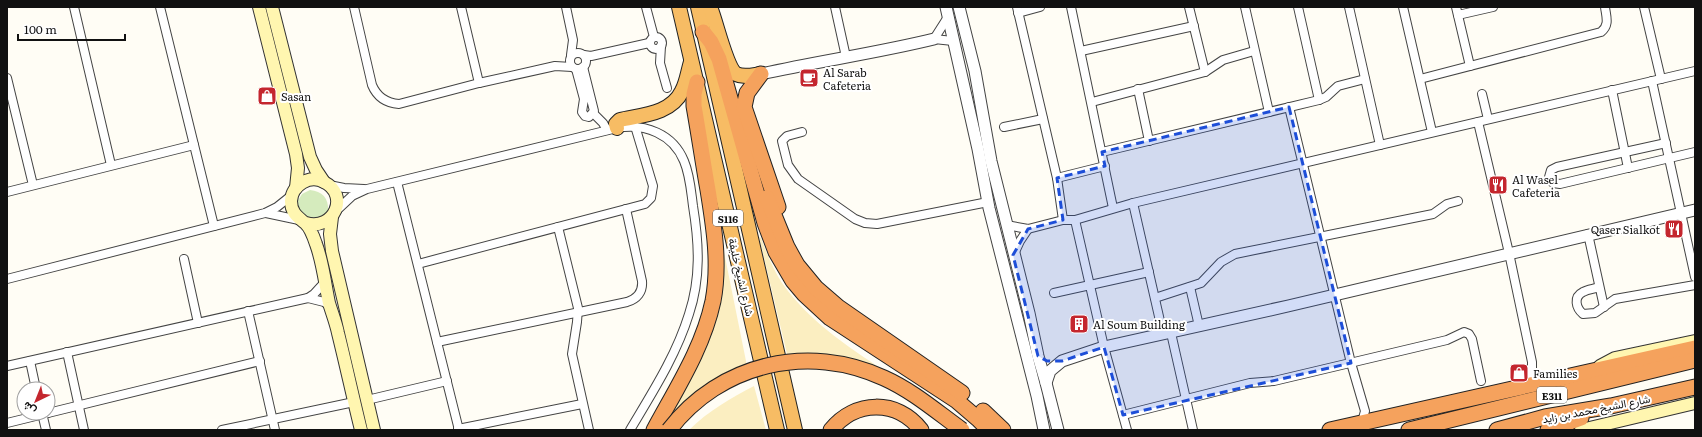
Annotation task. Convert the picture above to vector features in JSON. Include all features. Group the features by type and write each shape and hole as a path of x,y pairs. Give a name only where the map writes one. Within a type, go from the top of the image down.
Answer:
{"highway":[{"name":"شارع الشيخ خليفة","path":"679,7 692,57 777,430"},
{"name":"شارع الشيخ خليفة","path":"698,7 795,430"},
{"path":"710,7 727,60 733,70 744,76 761,74"},
{"path":"703,32 711,42 719,59 770,238 783,266 793,281 812,302 830,318 957,401 989,430"},
{"path":"612,129 618,121 662,110 674,103 684,86 692,57"},
{"path":"761,74 747,93 744,102 745,112 789,238 800,258 813,275 863,324"},
{"path":"654,430 695,352 706,326 714,289 716,239 694,106 694,94 697,82"},
{"path":"742,142 750,153 782,238 797,265 823,295 960,392 1003,430"},
{"path":"1330,430 1695,348"},
{"path":"669,430 698,400 731,379 778,363 814,360 849,365 884,378 906,390 962,430"},
{"name":"شارع الشيخ محمد بن زايد","path":"1409,430 1695,360"},
{"name":"شارع الشيخ محمد بن زايد","path":"1497,430 1545,417 1611,406 1695,386"},
{"path":"1548,430 1611,406"},
{"path":"831,430 844,416 864,408 874,407 885,408 905,415 921,430"}],"main road":[{"path":"259,7 296,154 298,168 292,206 293,212 303,222 313,237 319,251 330,306 338,331 361,430"},
{"path":"272,7 310,157 316,170 337,199 330,234 332,251 374,430"},
{"path":"294,191 304,182 309,180 327,184"},
{"path":"303,222 317,225 322,224 333,215"},
{"path":"1596,371 1602,364 1615,358 1695,341"},
{"path":"1581,430 1695,403"}],"street":[{"path":"74,7 111,165"},
{"path":"160,7 214,226"},
{"path":"354,7 372,79 377,88 389,98 399,101 410,100 555,66 577,67 586,63 583,54 574,40 566,7"},
{"path":"460,7 479,83"},
{"path":"646,7 652,43 660,63 667,88"},
{"path":"835,7 846,58"},
{"path":"959,7 975,71 991,161 1029,313 1038,356 1058,430"},
{"path":"1040,7 1017,10 1057,178 1063,220"},
{"path":"1071,7 1113,208"},
{"path":"1189,7 1205,72"},
{"path":"1245,7 1269,112"},
{"path":"1298,7 1319,100"},
{"path":"1350,7 1380,145"},
{"path":"1403,7 1432,132"},
{"path":"1470,66 1457,11 1493,7"},
{"path":"1420,79 1601,32 1606,28 1607,23 1605,7"},
{"path":"1644,7 1661,79"},
{"path":"934,39 947,12"},
{"path":"947,12 983,172 988,202 1037,396 1044,430"},
{"path":"1081,51 1194,26"},
{"path":"761,74 934,39 953,42"},
{"path":"574,40 570,62 577,67 584,99 582,112 587,117 593,113 603,123 612,129"},
{"path":"555,66 578,52 591,56 652,43"},
{"path":"652,43 658,49 661,46 660,63"},
{"path":"1092,102 1205,72 1223,60 1254,50"},
{"path":"1006,225 1028,229 1063,220 1074,220 1133,203 1695,71"},
{"path":"7,78 33,185"},
{"path":"1102,152 1319,100 1326,97 1338,86 1365,79"},
{"path":"1652,81 1695,277"},
{"path":"1138,89 1149,141"},
{"path":"1612,90 1628,168"},
{"path":"1482,94 1488,119"},
{"path":"1289,107 1351,363 1365,410 1362,422"},
{"path":"1004,127 1043,119"},
{"path":"1478,122 1509,253 1533,367 1530,377 1523,386"},
{"path":"418,264 626,209 648,201 654,190 635,126"},
{"path":"333,215 352,196 367,189 612,129 635,126 660,134 674,146 684,161 687,169 698,237 698,262 693,300 681,337 670,360 630,430"},
{"path":"802,132 787,136 782,141 790,170 802,183 860,222 877,224 988,202"},
{"path":"1666,143 1554,168 1549,174 1549,177 1553,183 1560,184 1695,152"},
{"path":"7,192 194,145"},
{"path":"1057,178 1105,166"},
{"path":"983,172 989,181 1006,249 1014,255"},
{"path":"397,182 458,430 490,426 582,404"},
{"path":"327,184 344,188 367,189"},
{"path":"7,279 265,213 277,207 294,191"},
{"path":"1155,298 1190,287 1203,281 1212,270 1231,256 1321,236 1433,214 1448,204 1458,201"},
{"path":"1133,203 1155,298 1186,398 1192,430"},
{"path":"437,342 631,301 639,295 642,280 626,209"},
{"path":"1038,356 1047,361 1062,361 1104,348 1695,210"},
{"path":"265,213 303,222"},
{"path":"1074,220 1091,285 1104,348 1127,430"},
{"path":"558,227 578,312 572,354 589,430"},
{"path":"1014,255 1020,241 1028,229"},
{"path":"1588,234 1604,307"},
{"path":"184,259 198,323"},
{"path":"1054,293 1149,272"},
{"path":"7,366 308,298 325,282"},
{"path":"1599,287 1581,293 1578,296 1576,304 1580,311 1587,315 1595,313 1611,301 1618,298 1695,285"},
{"path":"1190,287 1199,326"},
{"path":"308,298 324,302 330,306"},
{"path":"248,311 275,430"},
{"path":"1123,415 1250,383 1274,381 1447,340 1461,333 1467,333 1472,339 1481,381"},
{"path":"67,352 84,430"},
{"path":"30,361 34,381"},
{"path":"56,410 260,361"},
{"path":"1046,383 1050,371 1062,361"},
{"path":"367,400 447,381"},
{"path":"222,430 354,402"}],"highlighted area":[{"path":"1289,107 1351,363 1123,415 1104,347 1062,361 1047,361 1038,356 1013,255 1028,229 1063,220 1057,178 1105,166 1102,152"}],"green space":[{"path":"310,190 318,192 326,199 328,211 321,220 300,217 297,202 302,194"}],"sand":[{"path":"759,237 761,238 770,261 782,283 793,298 819,324 863,357 894,377 788,358"},
{"path":"722,242 747,366 663,430 688,375"},
{"path":"754,386 766,430 689,430 720,405"}],"place":[{"name":"Al Sarab Cafeteria","path":"809,78"},
{"name":"Sasan","path":"267,96"},
{"name":"Al Wasel Cafeteria","path":"1498,185"},
{"name":"Qaser Sialkot","path":"1674,229"},
{"name":"Al Soum Building","path":"1079,324"},
{"name":"Families","path":"1519,373"}]}
